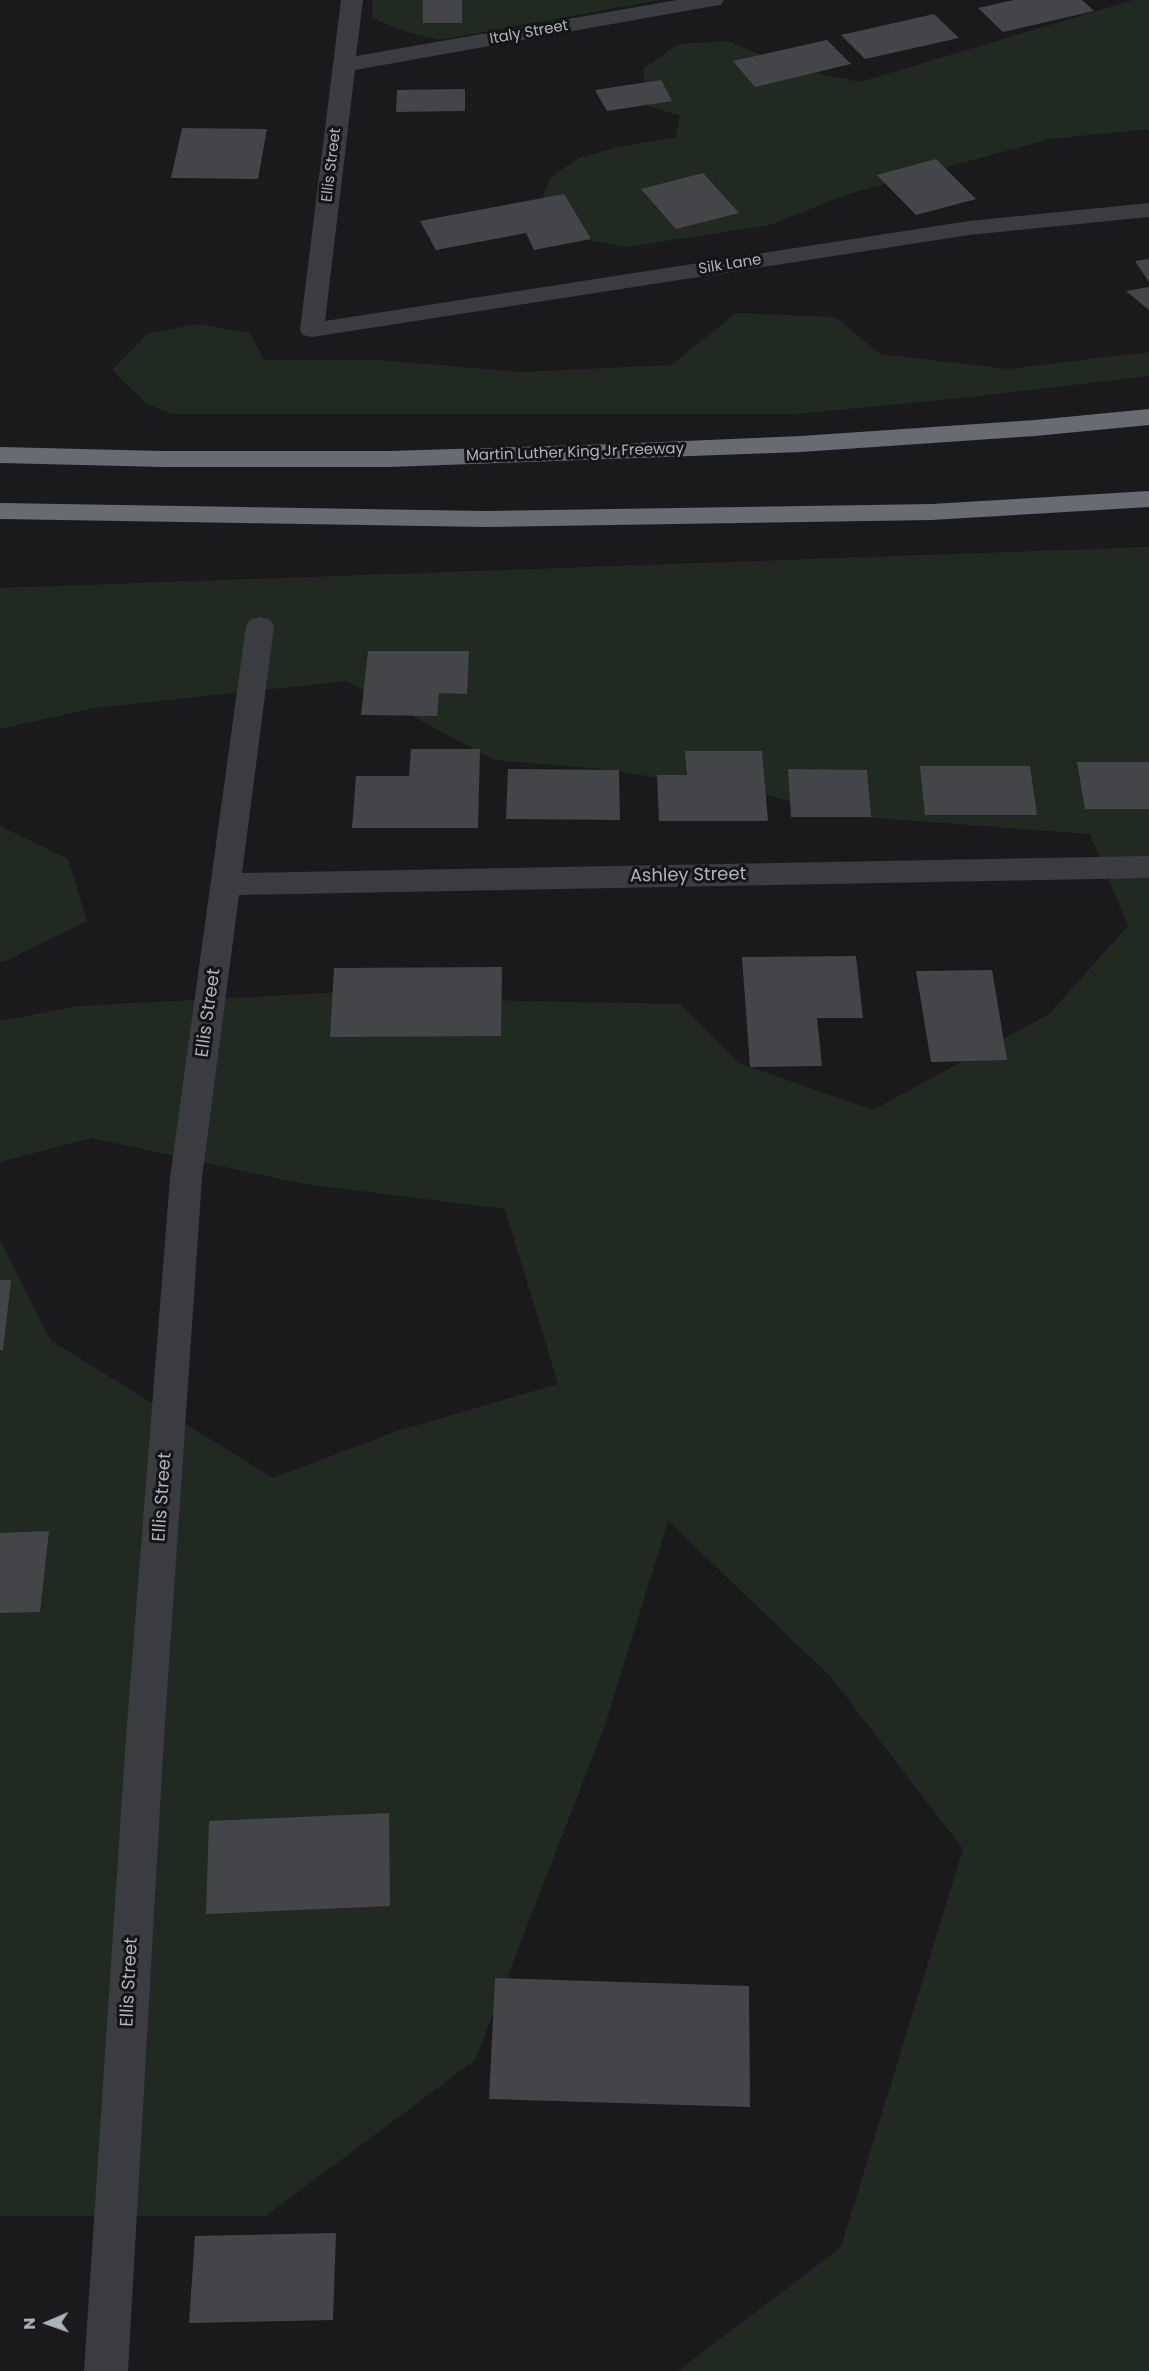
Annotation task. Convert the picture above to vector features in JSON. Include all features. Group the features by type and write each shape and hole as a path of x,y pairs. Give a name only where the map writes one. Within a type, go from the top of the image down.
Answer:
{"highway":[{"path":"801,444 1149,400"},
{"name":"Martin Luther King Jr Freeway","path":"0,455 163,459 388,459 615,452 801,444 1035,428 1149,417"},
{"path":"0,511 497,519 932,512 1149,499"}],"street":[{"name":"Ellis Street","path":"312,330 352,0"},
{"name":"Italy Street","path":"344,65 713,0"},
{"name":"Silk Lane","path":"312,330 969,228 1149,210"},
{"name":"Ellis Street","path":"106,2371 145,1737 186,1178 260,626"},
{"name":"Ashley Street","path":"226,884 1149,867"}],"shaded area":[{"path":"373,0 660,0 440,40 404,31 372,18"},
{"path":"1133,0 1149,0 1149,129 1050,139 845,195 770,225 626,247 550,233 536,214 551,177 579,158 618,147 676,137 680,116 647,105 643,69 678,44 728,41 791,68 860,82"},
{"path":"736,313 835,317 880,354 1008,369 1149,352 1149,376 971,397 796,414 172,414 147,404 112,370 148,333 199,324 250,333 264,360 377,360 521,372 671,365"},
{"path":"1149,547 1149,2371 678,2371 841,2247 963,1849 831,1677 668,1521 605,1725 475,2060 266,2216 0,2216 0,1240 50,1340 273,1478 397,1431 558,1384 505,1209 304,1184 91,1138 0,1162 0,1021 78,1006 347,992 517,1001 680,1004 739,1063 873,1110 1049,1014 1128,926 1090,834 849,816 763,794 602,769 494,760 347,681 94,708 0,729 0,588"},
{"path":"0,826 68,859 87,921 3,962 0,961"}],"building":[{"path":"423,0 462,0 462,23 423,23"},
{"path":"1014,0 1082,0 1094,11 1003,32 978,8"},
{"path":"934,14 959,38 865,59 841,35"},
{"path":"827,40 851,64 755,87 733,61"},
{"path":"661,80 672,101 607,111 595,90"},
{"path":"465,89 465,111 396,112 397,90"},
{"path":"182,128 267,129 258,179 171,178"},
{"path":"936,159 976,199 916,215 877,175"},
{"path":"703,173 739,213 676,229 641,189"},
{"path":"564,194 591,239 534,250 526,233 436,250 420,221"},
{"path":"1149,259 1149,282 1135,261"},
{"path":"1149,287 1149,310 1126,291"},
{"path":"368,651 469,651 467,694 439,693 437,716 361,715"},
{"path":"411,749 480,749 478,828 352,828 356,776 409,776"},
{"path":"685,751 762,751 768,821 659,821 657,775 687,775"},
{"path":"1077,762 1149,762 1149,809 1085,809"},
{"path":"920,766 1030,766 1037,815 925,815"},
{"path":"508,769 619,770 620,820 506,819"},
{"path":"788,769 867,770 871,817 791,817"},
{"path":"856,956 863,1018 817,1018 822,1066 750,1067 742,957"},
{"path":"502,967 501,1036 330,1037 334,968"},
{"path":"992,970 1007,1060 931,1062 916,971"},
{"path":"0,1280 11,1280 3,1350 0,1350"},
{"path":"49,1531 40,1612 0,1613 0,1533"},
{"path":"389,1813 390,1906 206,1914 209,1821"},
{"path":"495,1978 749,1986 750,2107 489,2099"},
{"path":"336,2233 333,2320 189,2323 195,2236"}]}
